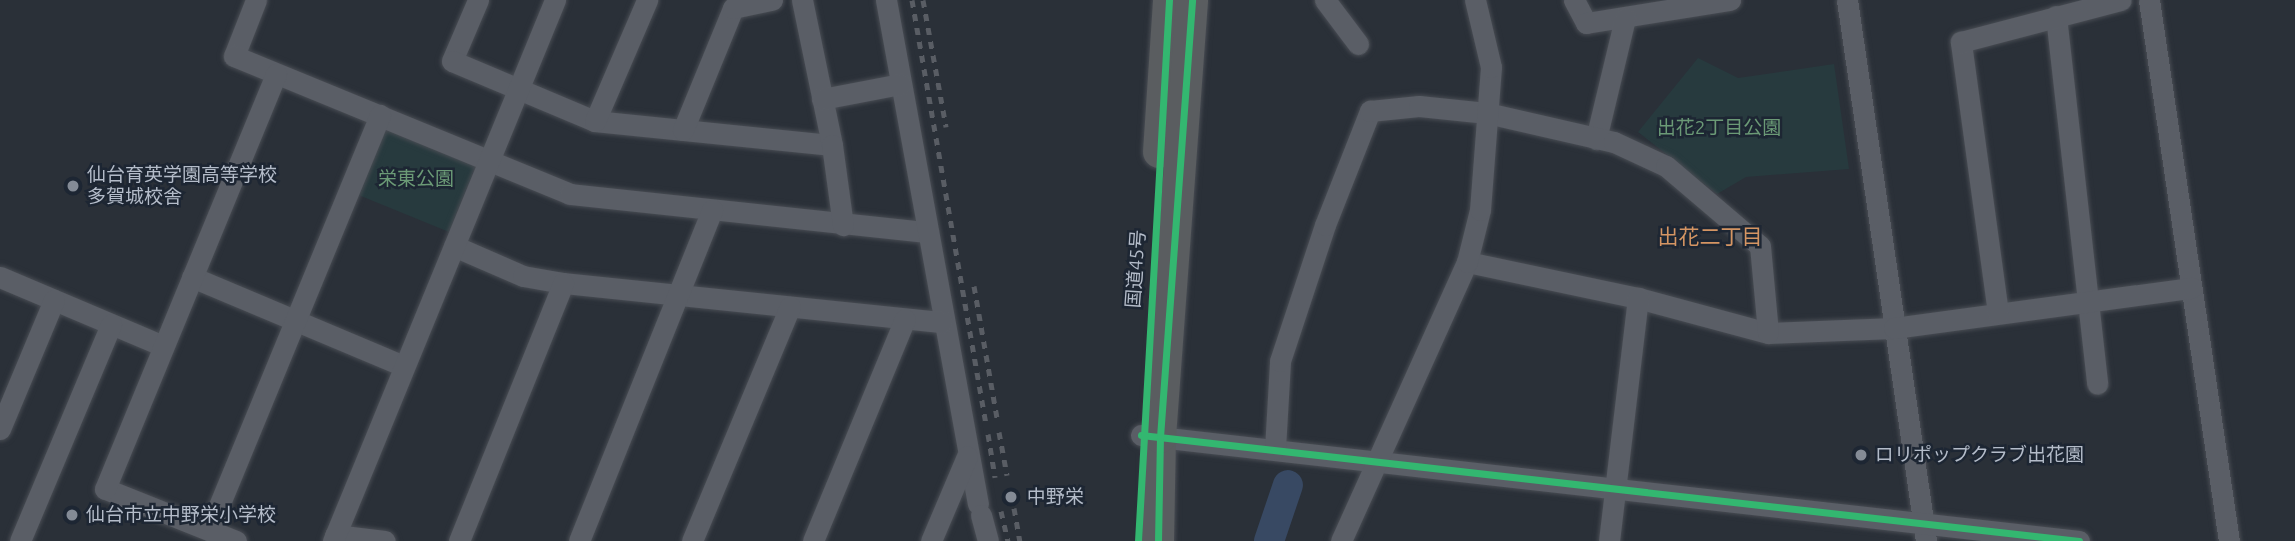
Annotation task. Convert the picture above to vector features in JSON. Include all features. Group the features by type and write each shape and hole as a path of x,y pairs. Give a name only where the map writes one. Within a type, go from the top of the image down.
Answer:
{"highway":[{"name":"国道45号","path":"1158,541 1151,436 1168,0"},
{"name":"国道45号","path":"1138,541 1151,436 1192,0"}],"street":[{"path":"256,0 234,56 570,194 928,232"},
{"path":"478,0 452,61 595,121 832,145"},
{"path":"385,541 334,538 555,0"},
{"path":"595,121 647,0"},
{"path":"683,130 733,8 772,0"},
{"path":"802,0 832,145 843,225"},
{"path":"886,0 967,456 988,541"},
{"path":"1325,0 1358,44"},
{"path":"1341,541 1467,262 1480,210 1491,68 1475,0"},
{"path":"1574,0 1586,23 1730,0"},
{"path":"1847,0 1924,532"},
{"path":"1998,313 1961,42 2121,0"},
{"path":"2149,0 2229,541"},
{"path":"2056,16 2097,384"},
{"path":"1596,139 1625,18"},
{"path":"236,541 105,489 276,74"},
{"path":"822,99 901,84"},
{"path":"1275,449 1280,361 1325,225 1370,111 1419,106 1487,113 1614,142 1666,166 1760,246 1768,333"},
{"path":"209,530 380,114"},
{"path":"579,541 712,210"},
{"path":"454,246 523,276 563,283 942,322"},
{"path":"1467,262 1638,298 1768,333 1894,328 2191,288"},
{"path":"0,277 163,346"},
{"path":"192,277 404,366"},
{"path":"459,541 563,283"},
{"path":"1609,541 1638,298"},
{"path":"0,429 54,300"},
{"path":"692,541 790,307"},
{"path":"813,541 905,319"},
{"path":"20,541 111,324"},
{"path":"1151,436 1615,488 1924,532 2080,541"},
{"path":"931,541 967,456"}],"green space":[{"name":"出花2丁目公園","path":"1698,58 1738,78 1834,64 1849,169 1746,177 1717,194 1638,132"},
{"name":"栄東公園","path":"389,127 477,163 449,232 356,194 382,130"}],"waterway":[{"path":"1269,541 1288,485"}],"railway":[{"path":"912,0 986,425"},
{"path":"923,0 946,127"},
{"path":"974,286 998,423"},
{"path":"999,432 1007,475"},
{"path":"988,434 995,477"},
{"path":"1014,508 1020,541"},
{"path":"1001,511 1008,541"}],"cycle path":[{"path":"1138,541 1169,0"},
{"path":"1158,541 1160,437 1192,0"},
{"path":"1141,435 2079,541"}],"place":[{"name":"仙台育英学園高等学校 多賀城校舎","path":"73,186"},
{"name":"ロリポップクラブ出花園","path":"1861,455"},
{"name":"中野栄","path":"1011,497"},
{"name":"仙台市立中野栄小学校","path":"72,515"}],"district":[{"name":"出花二丁目","path":"1710,236"}]}
